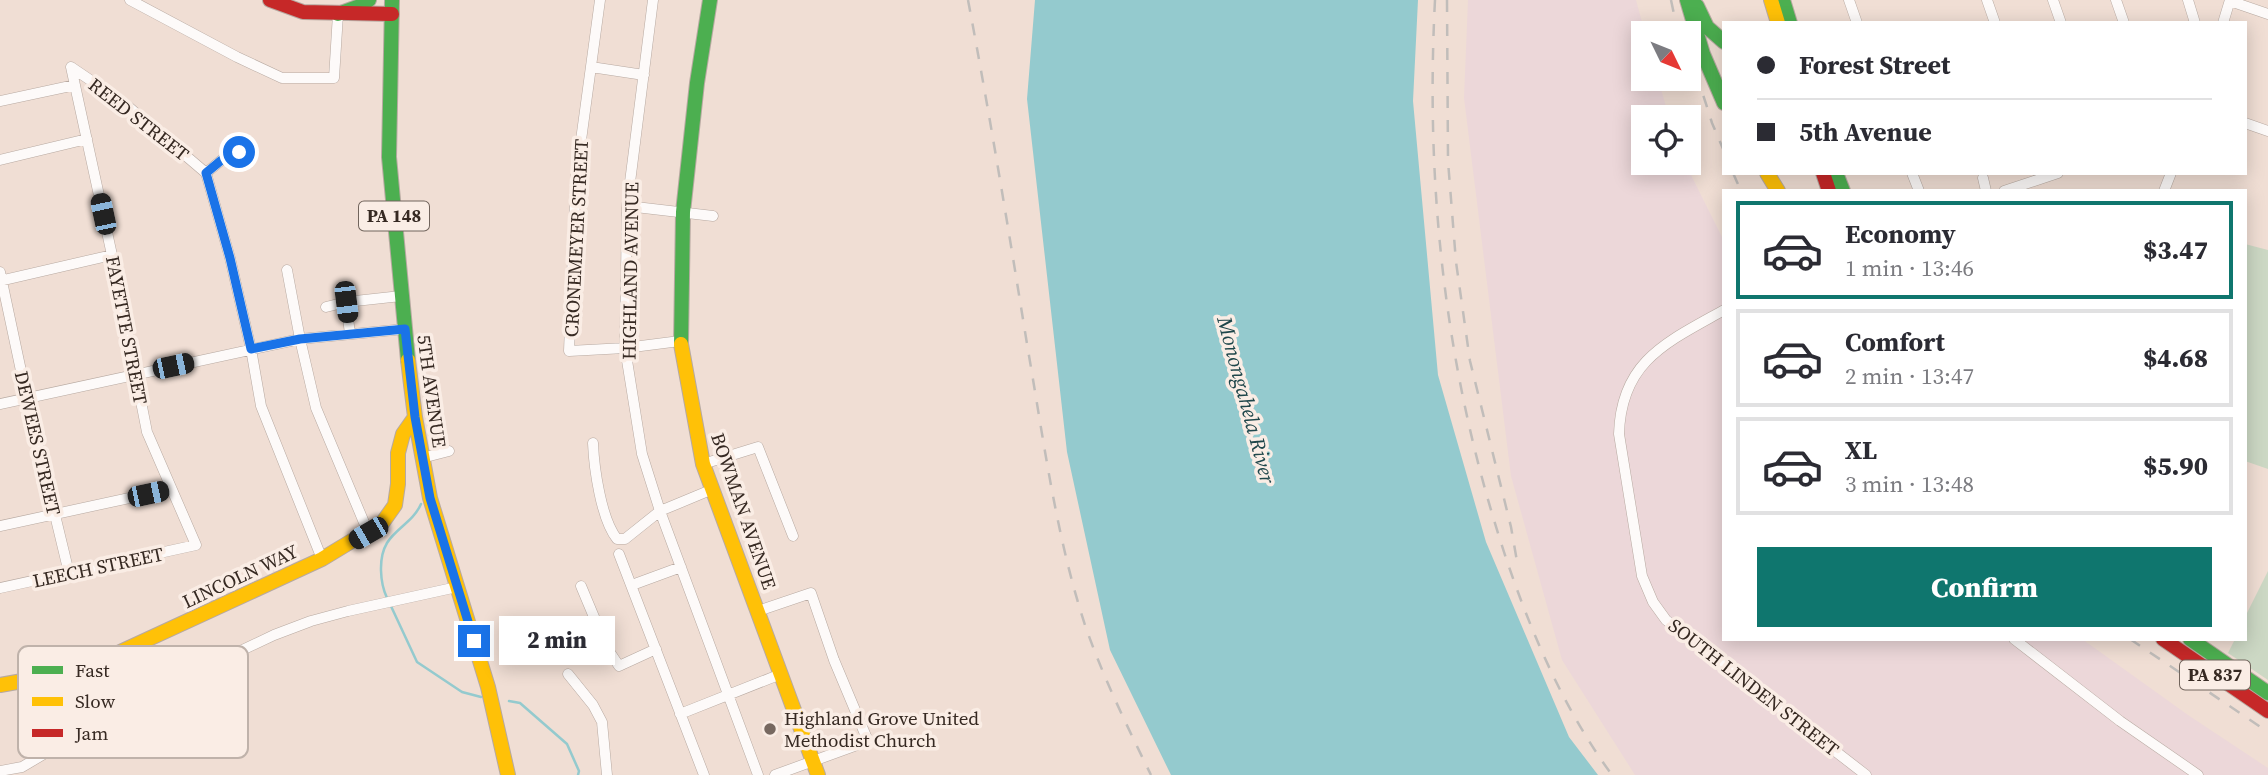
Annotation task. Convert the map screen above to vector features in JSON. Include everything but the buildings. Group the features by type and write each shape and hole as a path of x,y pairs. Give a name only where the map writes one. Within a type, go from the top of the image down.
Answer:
{"main road":[{"path":"270,0 303,12 338,14 392,7"},
{"path":"338,14 369,0"},
{"name":"BOWMAN AVENUE","path":"710,0 697,83 683,212 680,341 703,464 815,768"},
{"path":"1687,0 1703,54 1722,98"},
{"path":"1695,0 1702,20 1710,32 1722,41"},
{"path":"1768,21 1770,0"},
{"path":"1770,0 1777,21"},
{"path":"1783,0 1789,21"},
{"name":"5TH AVENUE","path":"392,7 389,157 415,417 430,498 488,687 508,775"},
{"name":"LINCOLN WAY","path":"133,646 322,559 383,522 395,505 398,453 403,434 415,417"},
{"name":"PA 837","path":"2166,641 2268,711"},
{"name":"PA 837","path":"2193,641 2268,694"},
{"name":"LINCOLN WAY","path":"0,685 18,682"}],"street":[{"path":"130,0 282,78 334,78 338,14"},
{"name":"CRONEMEYER STREET","path":"600,0 576,177 569,351 625,348"},
{"name":"HIGHLAND AVENUE","path":"653,0 627,206 625,348 642,454 660,511 758,775"},
{"path":"1849,0 1856,21"},
{"path":"1987,0 1994,21"},
{"path":"2053,0 2060,21"},
{"path":"2116,0 2123,21"},
{"path":"2188,0 2194,21"},
{"path":"2224,21 2230,1 2268,14"},
{"name":"FAYETTE STREET","path":"71,67 112,255 146,432 196,545"},
{"name":"REED STREET","path":"71,67 124,103 206,173"},
{"path":"591,67 644,75"},
{"path":"0,101 75,85"},
{"path":"2247,124 2268,131"},
{"path":"0,160 87,139"},
{"path":"239,152 230,153 206,173 230,258 261,406 322,559"},
{"path":"2010,189 2052,175"},
{"path":"1983,177 1986,189"},
{"path":"627,206 713,216"},
{"path":"1,277 112,255"},
{"path":"287,270 316,408 368,533"},
{"name":"DEWEES STREET","path":"1,277 69,573"},
{"path":"326,307 401,296"},
{"path":"346,302 350,334"},
{"name":"SOUTH LINDEN STREET","path":"1722,311 1670,340 1653,354 1635,374 1625,393 1619,413 1619,434 1642,576 1653,603 1666,620 1866,775"},
{"path":"0,404 300,339 405,329"},
{"path":"625,348 680,341"},
{"path":"593,443 594,470 609,524 617,539 625,539 660,511 713,489"},
{"path":"703,464 758,447 793,536"},
{"path":"422,458 449,451"},
{"path":"0,527 171,489"},
{"name":"LEECH STREET","path":"0,588 196,545"},
{"path":"619,554 704,775"},
{"path":"632,585 681,567"},
{"path":"581,586 607,648 619,666 656,649"},
{"path":"248,647 311,621 457,587"},
{"path":"758,611 811,593 868,741 815,768 775,775"},
{"path":"2017,641 2120,721 2198,775"},
{"path":"568,674 593,705 602,722 607,775"},
{"path":"680,714 781,674"},
{"path":"0,771 22,766 36,758"}],"shaded area":[{"path":"1468,0 1636,0 1642,21 1631,21 1631,91 1661,91 1666,105 1631,105 1631,175 1691,175 1722,237 1722,641 2085,641 2268,768 2268,775 1635,775 1562,660 1511,476 1464,98"}],"green space":[{"path":"2247,245 2268,250 2268,469 2247,462"},
{"path":"2268,571 2268,680 2228,653 2234,641 2247,641 2247,613"}],"water":[{"name":"Monongahela River","path":"1035,0 1418,0 1413,101 1438,375 1486,542 1569,737 1598,775 1171,775 1110,650 1067,452 1027,99"}],"waterway":[{"path":"387,598 381,570 384,549 391,538 414,516 421,504"},
{"path":"390,604 417,662 462,692 481,697"},
{"path":"509,701 520,703 567,744 579,771 578,775"}],"railway":[{"path":"968,0 1045,454 1066,557 1092,644 1151,775"},
{"path":"1435,0 1433,143 1437,213 1444,284 1469,423 1486,492 1527,617 1565,699 1612,775"},
{"path":"1447,0 1448,161 1456,262 1470,361 1511,527 1518,567"},
{"path":"1671,0 1675,21"},
{"path":"1701,88 1722,146"},
{"path":"1734,175 1740,189"},
{"path":"2133,641 2268,732"}],"traffic: fast":[{"path":"338,14 369,0"},
{"path":"392,0 389,157 408,360"},
{"path":"681,344 683,212 697,83 710,0"},
{"path":"1687,0 1703,54 1722,98"},
{"path":"1783,0 1789,21"},
{"path":"1697,6 1707,27 1722,40"},
{"path":"1837,175 1842,189"},
{"path":"2193,641 2268,693"}],"traffic: slow":[{"path":"1771,0 1777,21"},
{"path":"1768,175 1777,189"},
{"path":"681,344 703,464 818,775"},
{"path":"408,360 430,498 488,687 508,775"},
{"path":"133,646 322,559 383,522 395,505 398,453 403,434 415,417"},
{"path":"0,685 18,682"}],"traffic: jam":[{"path":"270,0 303,12 392,14"},
{"path":"1824,175 1828,189"},
{"path":"2166,641 2268,711"}],"place":[{"name":"Highland Grove United Methodist Church","path":"770,729"}],"route":[{"path":"239,152 230,153 206,173 230,258 251,349 300,339 405,329 415,417 430,498 474,641"}]}
